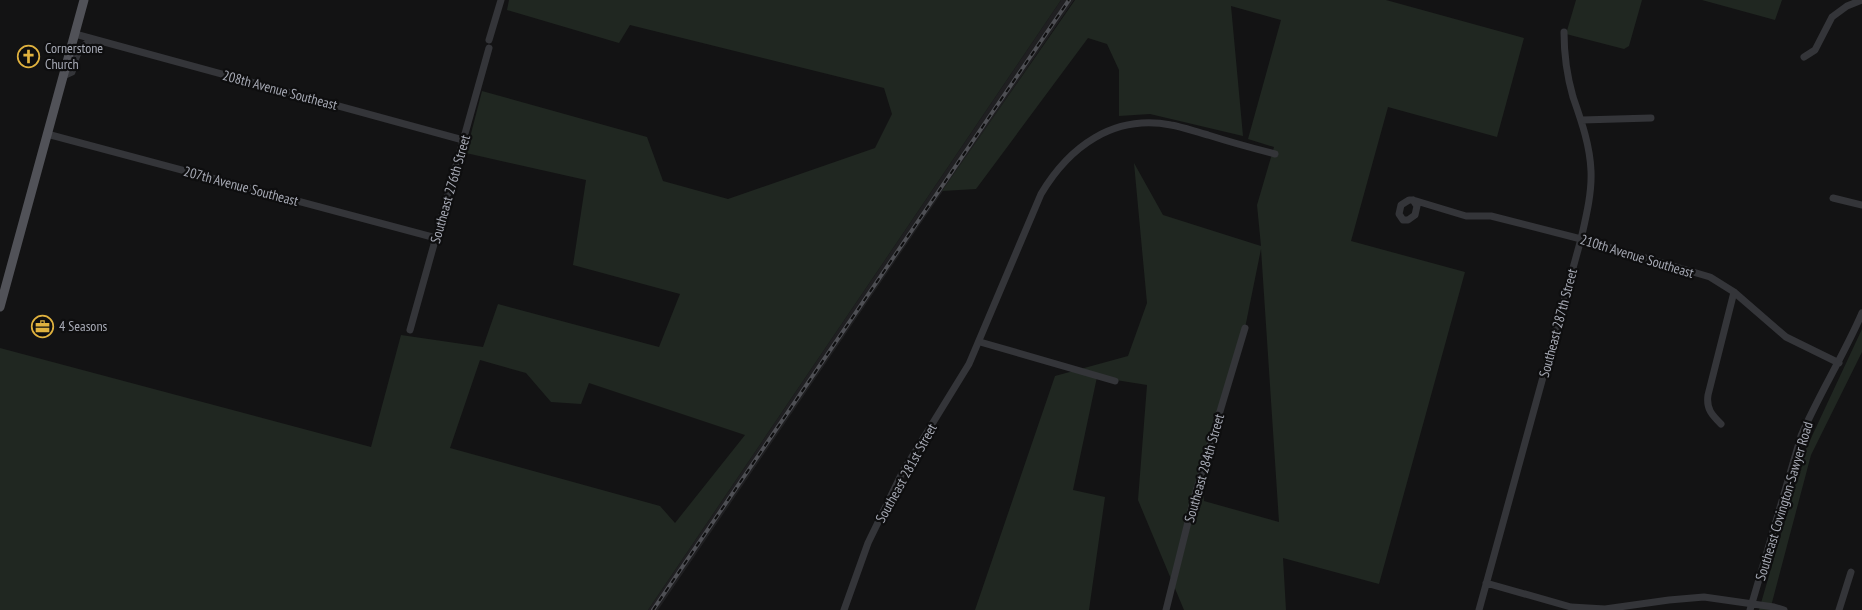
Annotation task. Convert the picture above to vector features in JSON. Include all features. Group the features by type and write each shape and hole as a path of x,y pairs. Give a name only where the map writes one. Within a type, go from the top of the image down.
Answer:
{"main road":[{"path":"0,307 84,0"}],"street":[{"name":"Southeast 276th Street","path":"410,330 501,0"},
{"path":"1804,57 1815,50 1832,17 1838,11 1853,2 1862,0"},
{"name":"Southeast 287th Street","path":"1478,610 1581,239 1588,205 1592,170 1582,120 1571,87 1564,53 1564,32"},
{"name":"208th Avenue Southeast","path":"75,34 463,140"},
{"path":"63,76 72,72 79,49 89,41 96,40"},
{"path":"1582,120 1651,118"},
{"name":"Southeast 281st Street","path":"844,610 865,550 884,509 921,440 963,377 980,342 1041,194 1058,169 1073,153 1109,130 1139,124 1161,124 1171,125 1275,154"},
{"name":"207th Avenue Southeast","path":"47,134 436,238"},
{"path":"1833,198 1862,205"},
{"name":"210th Avenue Southeast","path":"1413,200 1466,216 1491,216 1581,239 1710,277 1734,292 1786,337 1839,363"},
{"path":"1722,424 1710,413 1707,400 1734,292"},
{"name":"Southeast Covington-Sawyer Road","path":"1751,607 1802,436 1811,414 1839,363 1862,313"},
{"name":"Southeast 284th Street","path":"1166,610 1194,498 1245,328"},
{"path":"980,342 1115,381"},
{"path":"1840,610 1851,572"},
{"path":"1486,583 1571,607 1626,608 1669,600 1704,597 1762,610"},
{"path":"1751,607 1774,607 1784,610"}],"shaded area":[{"path":"509,0 1061,0 648,610 0,610 0,348 371,447 401,335 483,347 498,304 659,347 680,294 573,265 586,180 466,153 482,91 647,137 663,181 728,199 875,148 892,114 884,88 630,25 619,43 507,10","holes":["480,360 526,373 551,402 581,404 589,383 745,435 675,523 660,506 450,448"]},
{"path":"1061,0 1074,0 658,610 648,610"},
{"path":"1075,0 1386,0 1524,38 1497,137 1388,107 1351,241 1465,272 1379,584 1283,558 1286,610 1184,610 1138,500 1147,385 1097,377 1073,490 1105,497 1089,610 975,610 1055,376 1128,356 1147,303 1134,163 1163,215 1261,246 1257,205 1274,147 1248,139 1281,20 1231,6 1243,136 1150,114 1119,116 1119,70 1107,44 1088,38 976,189 942,191","holes":["1261,249 1279,522 1204,501 1201,474 1245,328"]},
{"path":"1576,0 1642,0 1629,46 1624,49 1566,34"},
{"path":"1702,0 1782,0 1775,20"},
{"path":"1862,329 1862,352 1811,455 1770,610 1759,610 1805,451"}],"railway":[{"path":"653,610 1069,0"}],"place":[{"name":"Cornerstone Church","path":"29,56"},
{"name":"4 Seasons","path":"43,326"}]}
